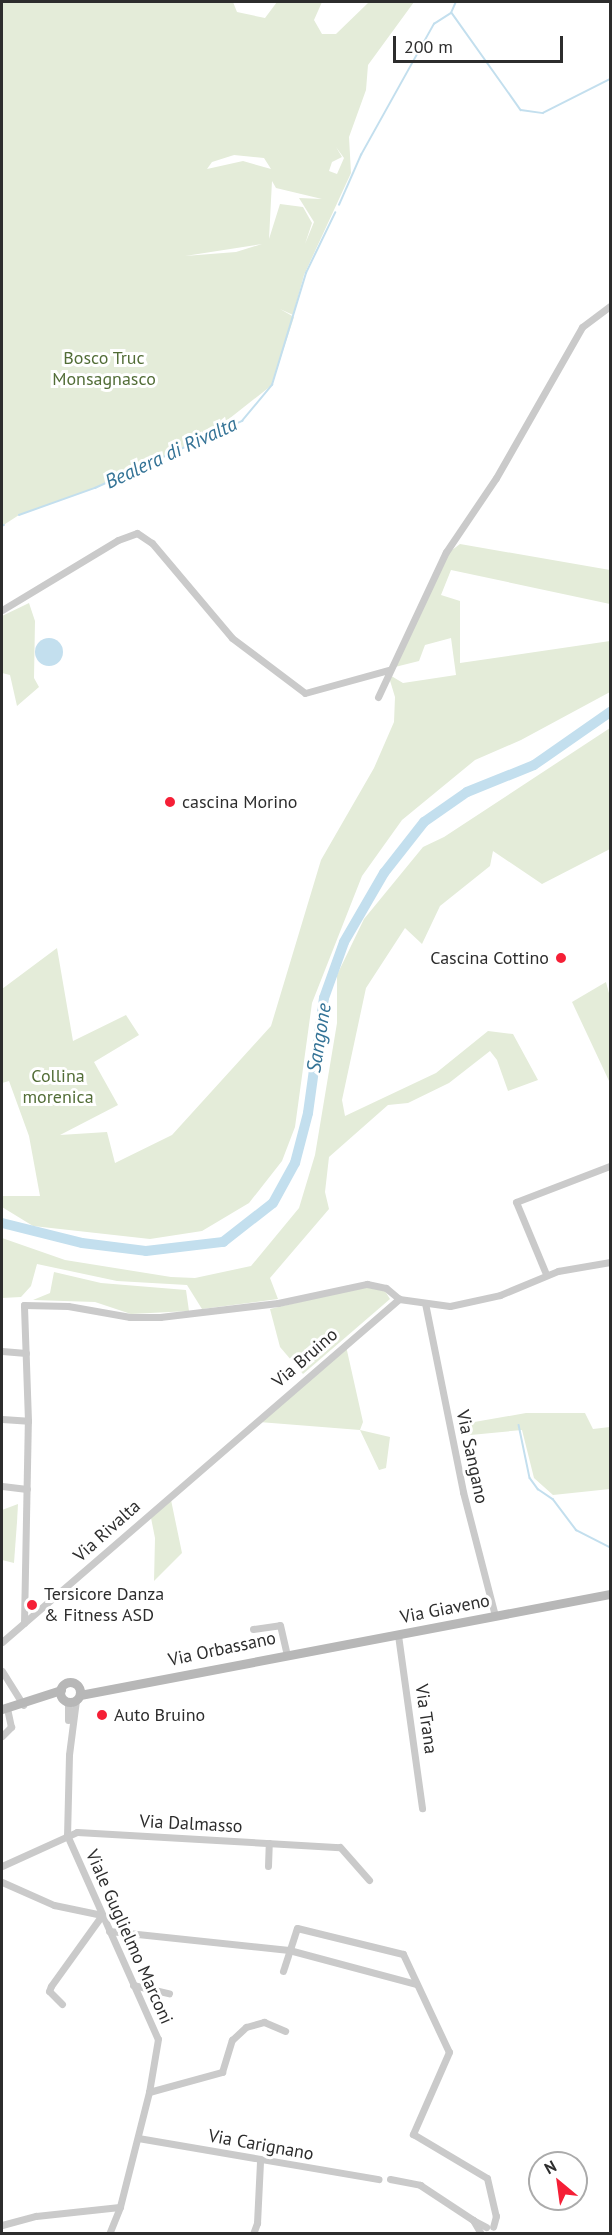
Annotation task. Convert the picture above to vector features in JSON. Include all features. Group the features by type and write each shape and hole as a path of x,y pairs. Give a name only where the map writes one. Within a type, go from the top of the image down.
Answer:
{"main road":[{"name":"Via Giaveno","path":"286,1655 610,1594"},
{"name":"Via Orbassano","path":"4,1709 286,1655"}],"street":[{"path":"378,697 388,670 446,552 496,477 582,327 610,306"},
{"path":"2,610 118,540 137,533 152,543 232,638 305,693 388,670"},
{"path":"546,1274 516,1202 610,1166"},
{"path":"24,1623 28,1421 24,1305 98,1309 129,1317 199,1313 278,1303 367,1284 386,1288 399,1299 425,1303 466,1304 519,1288 546,1274 610,1262"},
{"name":"Via Bruino","path":"231,1441 399,1299"},
{"name":"Via Sangano","path":"425,1303 463,1492 495,1616"},
{"path":"2,1351 26,1353"},
{"path":"2,1419 28,1421"},
{"name":"Via Rivalta","path":"2,1642 231,1441"},
{"path":"2,1486 27,1489"},
{"name":"Via Orbassano","path":"253,1629 280,1624 286,1655"},
{"name":"Via Trana","path":"398,1635 422,1808"},
{"path":"2,1671 23,1705"},
{"name":"Viale Guglielmo Marconi","path":"71,1696 67,1835 158,2039 138,2138 120,2207 109,2234"},
{"path":"2,1736 11,1727 4,1709"},
{"name":"Via Dalmasso","path":"2,1865 77,1832 340,1847 369,1880"},
{"path":"268,1866 269,1843"},
{"path":"2,1882 54,1905 102,1916 51,1986 49,1991 62,2004"},
{"path":"283,1971 297,1928 399,1952 449,2052 413,2134 487,2178 496,2216 484,2230"},
{"path":"109,1931 289,1950 416,1984"},
{"path":"133,1985 169,1993"},
{"path":"149,2092 222,2072 232,2040 246,2027 264,2022 285,2031"},
{"name":"Via Carignano","path":"138,2138 379,2180"},
{"path":"253,2234 257,2223 260,2161"},
{"path":"390,2179 420,2185 473,2220 484,2230 499,2234"},
{"path":"2,2225 36,2216 120,2207"}],"green space":[{"name":"Bosco Truc Monsagnasco","path":"2,2 233,2 237,12 265,18 277,2 322,2 314,20 322,34 336,34 369,2 414,2 368,65 366,90 349,137 351,173 304,275 293,315 280,309 294,317 272,385 201,441 95,488 19,515 2,526","holes":["336,147 344,158 337,174 329,171 332,162 342,157","234,155 264,158 271,169 243,161 207,169 212,162","272,181 276,188 322,199 299,198 314,222 305,244 312,223 303,207 280,204 269,239","262,244 236,252 185,256"]},
{"name":"Collina morenica","path":"460,544 610,570 610,604 451,570 441,595 460,601 460,663 610,641 610,692 521,740 475,760 402,820 362,876 312,1003 295,1127 282,1161 249,1203 202,1231 150,1239 33,1226 2,1207 2,1196 40,1196 29,1136 9,1081 2,1083 2,989 57,948 73,1041 126,1015 139,1035 94,1062 118,1105 60,1135 107,1132 115,1163 172,1135 271,1026 321,860 374,768 394,722 395,697 388,674 403,683 456,675 451,638 425,645 419,661 395,667 448,553"},
{"path":"29,603 35,621 34,678 39,687 17,706 10,675 2,673 2,616"},
{"path":"610,728 610,849 542,884 493,851 490,866 440,906 422,944 405,928 366,988 342,1100 345,1116 436,1073 488,1031 513,1034 538,1080 508,1091 497,1060 490,1051 449,1083 408,1103 388,1105 329,1157 325,1192 329,1209 270,1278 278,1299 202,1309 187,1285 117,1281 37,1264 31,1286 21,1297 2,1298 2,1238 65,1260 171,1277 195,1278 251,1266 299,1208 315,1155 337,1023 337,975 364,919 423,847 444,837"},
{"path":"606,982 610,997 610,1083 572,1002"},
{"path":"54,1272 101,1283 186,1290 189,1311 131,1314 95,1302 33,1300 50,1293"},
{"path":"367,1286 385,1291 390,1299 303,1374 280,1347 270,1309"},
{"path":"346,1346 363,1422 360,1430 259,1422"},
{"path":"526,1413 585,1413 593,1429 610,1427 610,1489 553,1495 534,1478 522,1430 460,1436 457,1425"},
{"path":"360,1430 390,1437 386,1468 379,1470"},
{"path":"171,1500 182,1553 154,1581 155,1538 151,1518"},
{"path":"18,1504 14,1563 2,1560 2,1510"}],"water":[{"path":"49,638 59,642 63,652 59,662 49,666 39,662 35,652 39,642"}],"waterway":[{"name":"Bealera di Rivalta","path":"339,205 361,155 434,24 451,13 456,2"},
{"path":"452,13 521,110 543,113 610,79"},
{"name":"Bealera di Rivalta","path":"19,515 95,488 242,421 272,385 306,273 335,213"},
{"name":"Sangone","path":"2,1223 82,1243 146,1251 223,1242 273,1203 295,1163 308,1113 324,998 344,942 384,873 424,822 467,792 534,765 610,712"},
{"path":"519,1425 530,1478 538,1489 553,1499 576,1530 610,1547"}],"place":[{"name":"cascina Morino","path":"170,802"},
{"name":"Cascina Cottino","path":"561,958"},
{"name":"Tersicore Danza & Fitness ASD","path":"32,1605"},
{"name":"Auto Bruino","path":"102,1715"}]}
